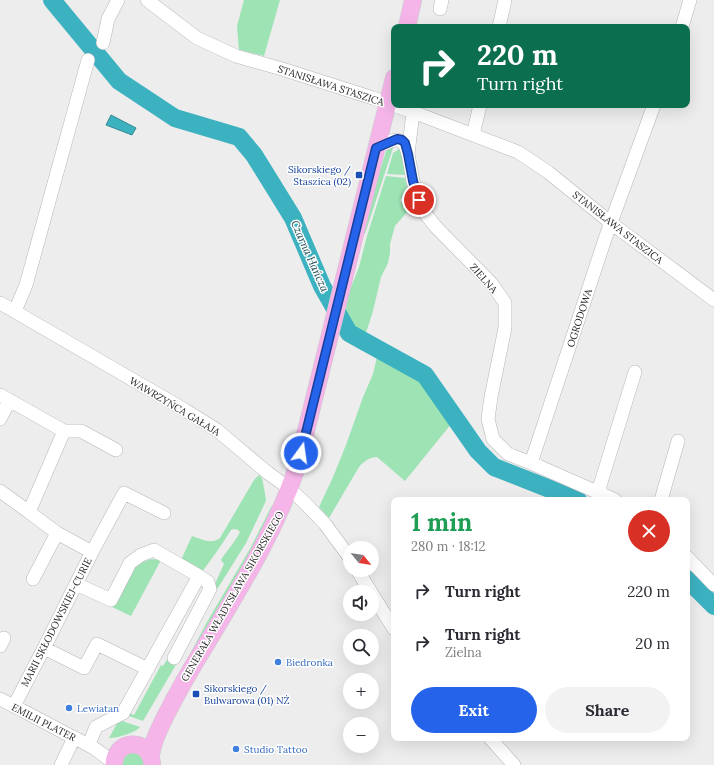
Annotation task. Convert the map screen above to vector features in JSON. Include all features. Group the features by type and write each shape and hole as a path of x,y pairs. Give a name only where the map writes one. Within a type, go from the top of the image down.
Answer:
{"main road":[{"path":"408,24 413,0"},
{"name":"GENERAŁA WŁADYSŁAWA SIKORSKIEGO","path":"152,761 152,746 176,695 254,561 282,508 290,489 297,467 391,90"},
{"name":"GENERAŁA WŁADYSŁAWA SIKORSKIEGO","path":"128,746 144,737 176,695"},
{"path":"114,765 115,756 128,746 145,748 152,761"}],"street":[{"path":"103,43 108,19 118,0"},
{"name":"STANISŁAWA STASZICA","path":"147,0 197,38 236,56 282,69 391,104"},
{"path":"500,24 505,0"},
{"path":"683,24 690,0"},
{"path":"15,311 26,285 88,60"},
{"name":"STANISŁAWA STASZICA","path":"402,108 518,152 548,172 611,223 714,300"},
{"path":"473,135 479,108"},
{"name":"OGRODOWA","path":"531,463 605,238 653,108"},
{"name":"ZIELNA","path":"413,112 408,154 413,181 424,212 435,226 492,284 505,303 505,328 488,419 493,439 503,450 515,457 531,463"},
{"path":"376,148 397,139 402,140 405,143 408,154"},
{"name":"WAWRZYŃCA GAŁAJA","path":"0,303 217,430 268,473 290,489 325,524 343,548"},
{"path":"598,492 635,372"},
{"path":"0,419 4,398 64,431 81,431 116,450"},
{"path":"29,512 64,431"},
{"path":"662,497 678,442"},
{"path":"531,463 609,497"},
{"name":"MARII SKŁODOWSKIEJ-CURIE","path":"0,491 57,533 92,552 14,706"},
{"path":"92,552 124,493 164,513"},
{"path":"33,579 57,533"},
{"path":"76,584 111,600 130,563 154,550 208,582 210,588 174,658"},
{"path":"690,560 714,585"},
{"path":"89,744 96,727 123,713 199,576"},
{"path":"379,606 391,624"},
{"path":"44,648 84,668 97,644 148,669"},
{"name":"EMILII PLATER","path":"0,700 74,738 89,744 112,748 128,746"},
{"path":"61,765 74,738"},
{"path":"493,741 514,765"},
{"name":"EMILII PLATER","path":"89,744 109,759 114,765"}],"green space":[{"path":"244,0 280,0 264,56 239,50 237,26"},
{"path":"395,142 365,234 361,232 387,148"},
{"path":"399,149 403,149 405,175 387,174 393,153"},
{"path":"386,176 405,178 408,192 400,200 408,211 395,226 390,244 388,263 381,277 365,336 357,333 345,320 344,305 359,267"},
{"path":"377,357 401,366 418,375 452,423 405,481 377,457 365,461 359,467 329,518 319,507 346,445 373,374"},
{"path":"259,475 262,478 266,500 246,543 216,591 177,663 143,721 126,715 127,712 134,715 161,665 163,666 215,584 224,564 221,560 240,532 236,529 231,530 202,572 181,560 192,536 210,541 220,538 254,480"},
{"path":"273,506 231,588 183,667 207,622 251,547 271,507"},
{"path":"152,559 161,560 131,616 112,607 131,571 144,562"},
{"path":"119,720 140,727 126,735 109,738"},
{"path":"130,744 152,765 114,765"}],"water":[{"path":"111,115 136,128 132,135 106,125"}],"waterway":[{"name":"Czarna Hańcza","path":"52,0 119,81 175,118 239,137 254,155 293,218 322,286 349,333 425,375 478,451 494,467 570,497"},
{"name":"Czarna Hańcza","path":"690,582 714,606"}],"place":[{"name":"Sikorskiego / Staszica (02)","path":"359,175"},
{"name":"Biedronka","path":"278,662"},
{"name":"Sikorskiego / Bulwarowa (01) NŻ","path":"196,694"},
{"name":"Lewiatan","path":"69,708"},
{"name":"Studio Tattoo","path":"236,749"}],"route":[{"path":"301,453 376,148 397,139 402,140 405,143 413,181 419,200"}]}
